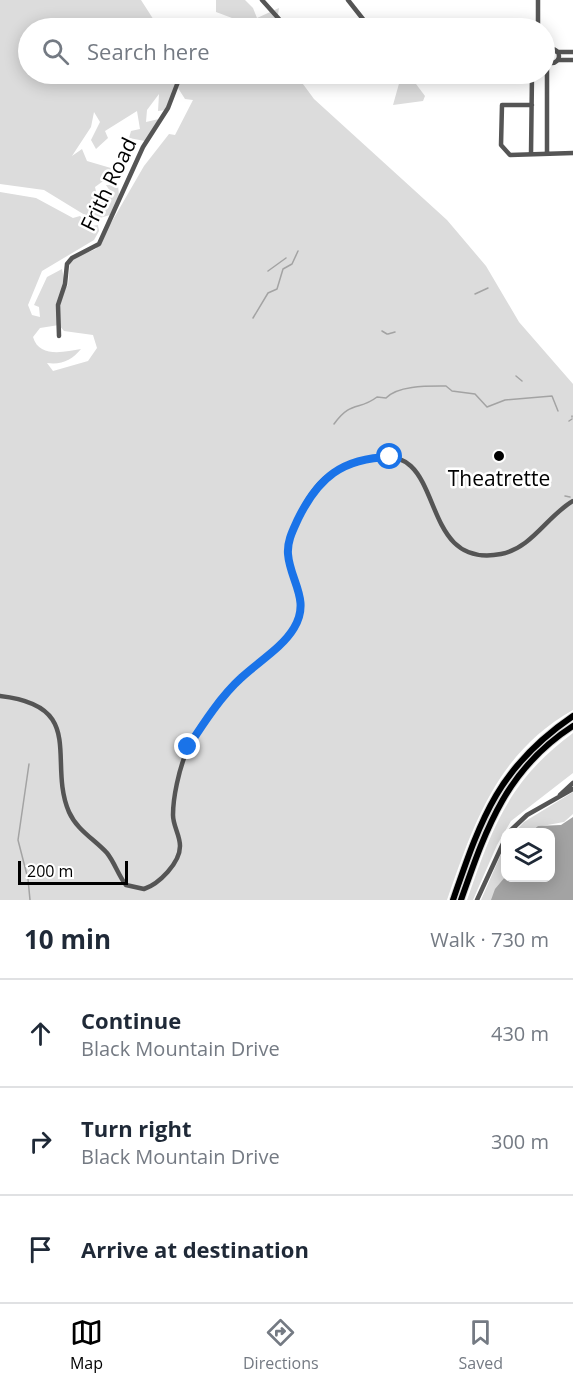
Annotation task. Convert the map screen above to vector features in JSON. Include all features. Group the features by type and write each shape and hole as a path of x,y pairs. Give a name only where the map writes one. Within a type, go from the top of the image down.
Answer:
{"highway":[{"path":"453,900 478,830 500,788 537,744 573,717"},
{"path":"461,900 489,824 506,792 540,752 573,726"}],"street":[{"path":"262,0 278,18"},
{"path":"538,0 538,18"},
{"path":"351,1 363,18"},
{"path":"558,60 557,52 573,52"},
{"path":"555,62 573,60"},
{"name":"Frith Road","path":"58,336 58,305 65,284 67,264 72,258 99,244 143,147 168,108 177,84"},
{"path":"531,154 532,84"},
{"path":"547,84 547,153"},
{"path":"532,105 502,105 501,145 503,150 510,155 573,153"},
{"path":"0,696 34,704 51,720 62,747 66,800 71,816 109,856 126,885 144,889 164,875 180,850 172,814 188,747 232,687 287,638 298,620 301,596 288,558 288,544 306,503 321,481 330,474 374,458 390,457 403,461 416,470 424,481 435,516 447,535 470,551 489,555 513,550 525,543 573,501"},
{"path":"551,802 573,783"},
{"path":"513,828 527,815 573,789"},
{"path":"477,900 501,848"}],"shaded area":[{"path":"0,0 141,0 153,18 18,18 18,84 175,84 166,110 158,111 159,94 147,110 146,122 159,119 145,141 129,138 131,131 140,129 137,111 105,131 108,138 96,149 91,140 100,122 94,112 91,127 72,156 82,149 87,161 121,171 118,180 106,179 95,187 99,204 112,194 106,185 118,185 119,196 110,215 93,220 44,190 0,184"},
{"path":"216,0 245,0 253,8 257,18 232,18 216,12"},
{"path":"279,8 278,18 257,18"},
{"path":"179,84 303,84 314,99 447,220 486,266 519,322 573,384 573,710 547,727 525,747 507,769 479,817 447,900 0,900 0,192 36,198 73,218 80,216 91,226 98,225 99,231 94,240 42,271 28,305 32,315 40,317 39,307 34,305 47,277 62,269 65,283 62,292 68,285 70,263 75,257 96,249 144,166 169,134 175,135 193,100 185,99 178,88","holes":["59,325 64,331 93,335 97,348 88,361 53,371 47,363 66,361 81,349 46,351 36,344 33,337 40,328"]},
{"path":"399,84 416,84 425,96 423,101 393,105"},
{"path":"573,733 573,773 511,821 507,828 501,828 501,838 473,900 467,900 485,850 505,807 533,769"},
{"path":"573,792 573,814 564,822 539,828 519,828 524,822"},
{"path":"573,817 573,900 491,900 501,882 555,882 555,828 536,828 561,825"},
{"path":"501,854 501,882 504,882 494,900 481,900"}],"waterway":[{"path":"253,318 268,293 277,289 283,269 292,264 298,251"},
{"path":"268,271 286,258"},
{"path":"475,294 488,288"},
{"path":"382,331 387,334"},
{"path":"388,334 395,332"},
{"path":"516,376 522,381"},
{"path":"334,424 345,412 377,397 386,398 406,388 423,386 446,386 452,391 475,394 487,407 505,400 552,396 558,411"},
{"path":"565,496 570,497"},
{"path":"29,764 18,840 28,879 30,900"}],"place":[{"name":"Theatrette","path":"499,456"}],"route":[{"path":"188,747 232,687 281,643 295,627 302,604 299,586 288,558 288,544 310,496 321,481 330,474 374,458 390,457"}]}
